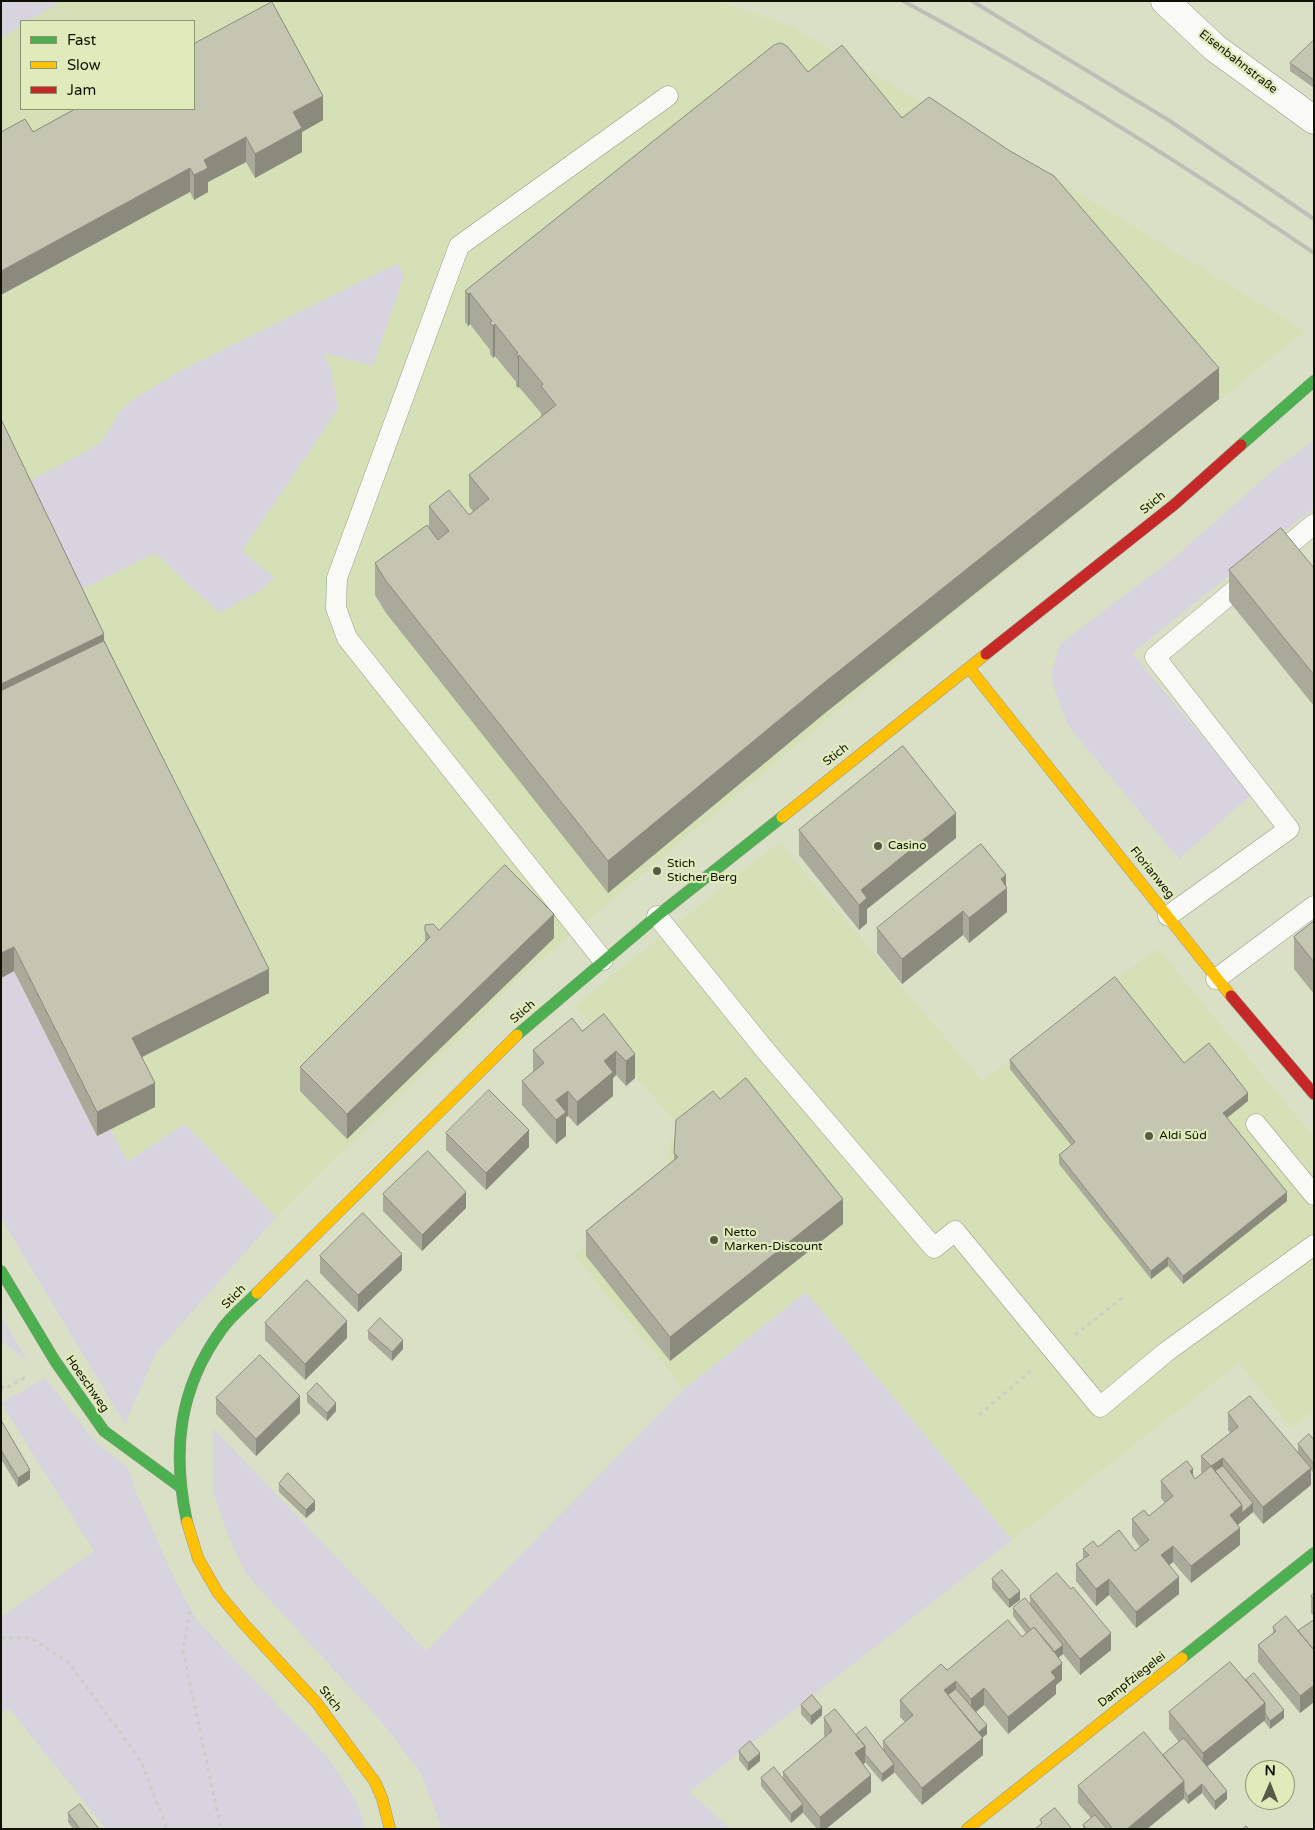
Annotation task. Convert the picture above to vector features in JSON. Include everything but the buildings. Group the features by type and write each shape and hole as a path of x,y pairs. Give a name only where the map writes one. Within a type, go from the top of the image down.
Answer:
{"main road":[{"name":"Stich","path":"390,1829 378,1788 352,1748 301,1685 242,1623 218,1592 198,1558 190,1534 179,1486 178,1448 183,1408 200,1364 222,1328 526,1026 568,993 603,960 657,916 970,669 1174,504 1314,381"},
{"name":"Florianweg","path":"970,669 1168,916 1216,979 1314,1094"},
{"name":"Hoeschweg","path":"1,1272 55,1361 104,1431 179,1486"},
{"name":"Dampfziegelei","path":"966,1829 1314,1553"}],"street":[{"name":"Eisenbahnstraße","path":"1165,1 1215,48 1314,120"}],"lane":[{"path":"603,960 347,638 336,608 337,578 459,246 668,96"},
{"path":"1168,916 1289,829 1155,657 1314,524"},
{"path":"1216,979 1314,906"},
{"path":"657,916 765,1050 934,1248 955,1230 1100,1407 1166,1352 1314,1245"},
{"path":"1256,1124 1314,1195"}],"path":[{"path":"198,1558 183,1651 221,1829"},
{"path":"1,1638 32,1638 68,1662 141,1761 166,1829"}],"shaded area":[{"path":"1,1 61,1 31,20 20,20 20,27 1,38"},
{"path":"61,1 718,1 792,27 1085,197 1305,331 942,623 522,975 276,1217 185,1124 128,1161 1,938 1,38 20,27 20,110 195,110 195,20 31,20"},
{"path":"398,263 404,276 373,366 324,353 331,368 338,409 242,551 274,578 261,590 219,613 155,553 77,592 22,485 89,450 102,441 119,413 132,400 178,372"},
{"path":"1314,440 1314,508 1132,653 1251,795 1179,859 1069,727 1053,686 1052,670 1060,644 1174,558 1269,474"},
{"path":"779,842 982,1081 1157,948 1314,1137 1314,1411 1291,1428 1239,1363 1012,1540 806,1292 684,1389 574,1255 667,1177 670,1140 681,1129 575,1006"},
{"path":"1,938 128,1161 185,1124 276,1217 156,1353 125,1424 1,1218"},
{"path":"806,1292 1012,1540 689,1792 731,1829 442,1829 421,1774 380,1720 246,1574 228,1535 213,1491 213,1428 426,1651 684,1389"},
{"path":"1,1316 28,1361 1,1341"},
{"path":"45,1378 97,1444 128,1467 135,1490 175,1580 196,1619 330,1760 358,1805 366,1829 106,1829 9,1708 1,1713 1,1615 5,1615 94,1551 1,1403"}],"railway":[{"path":"903,1 1060,90 1214,186 1314,253"},
{"path":"972,1 1170,121 1314,219"}],"traffic: fast":[{"path":"1241,445 1314,381"},
{"path":"517,1035 657,916 782,817"},
{"path":"1,1271 55,1361 104,1431 179,1486"},
{"path":"187,1522 182,1496 180,1446 182,1422 188,1398 207,1352 222,1329 257,1293"},
{"path":"1182,1658 1314,1553"}],"traffic: slow":[{"path":"782,817 986,654"},
{"path":"970,669 1231,996"},
{"path":"257,1293 517,1035"},
{"path":"187,1522 198,1558 218,1593 316,1702 375,1782 382,1798 390,1829"},
{"path":"967,1829 1182,1658"}],"traffic: jam":[{"path":"986,654 1175,504 1241,445"},
{"path":"1231,996 1314,1094"}],"place":[{"name":"Casino","path":"878,846"},
{"name":"Stich Sticher Berg","path":"657,871"},
{"name":"Aldi Süd","path":"1149,1136"},
{"name":"Netto Marken-Discount","path":"714,1240"}]}
